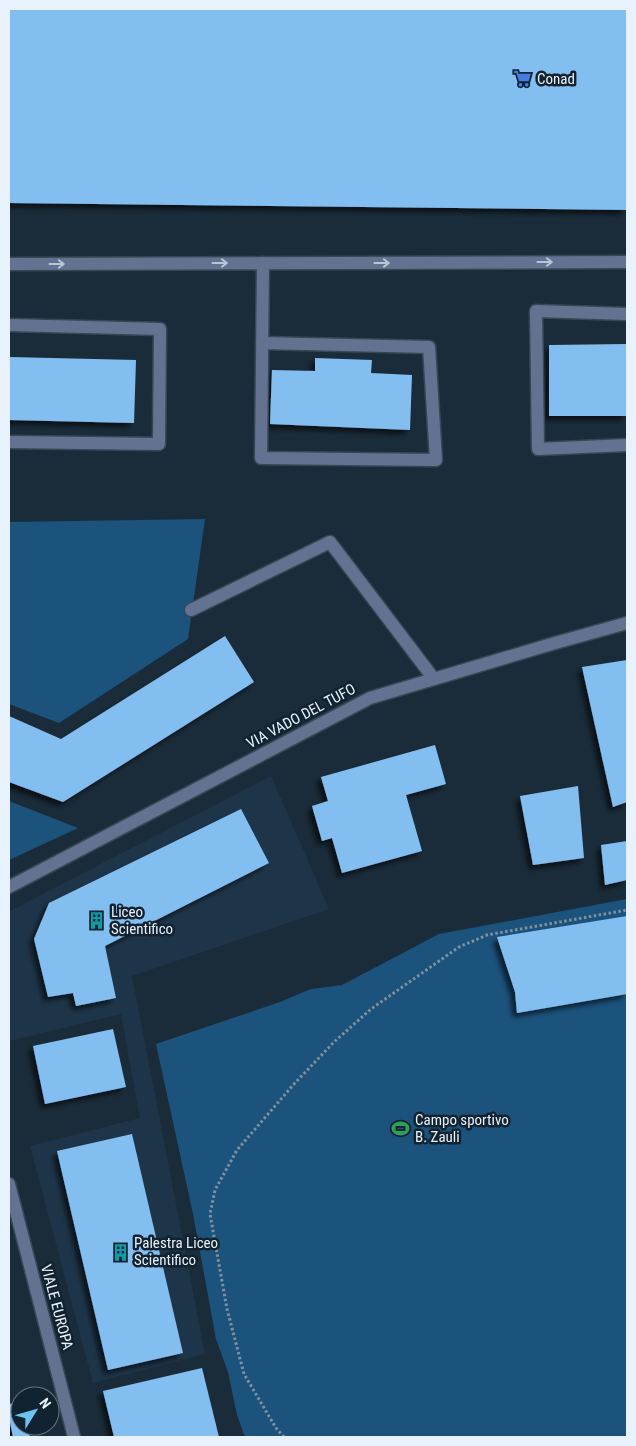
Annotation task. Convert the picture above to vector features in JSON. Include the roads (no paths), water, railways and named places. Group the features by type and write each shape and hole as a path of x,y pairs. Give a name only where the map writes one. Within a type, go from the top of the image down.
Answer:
{"street":[{"path":"9,264 627,262"},
{"path":"262,343 429,347 436,460 261,458 262,343 263,263"},
{"path":"627,314 536,312 538,449 627,445"},
{"path":"9,326 160,328 159,444 9,442"},
{"path":"191,610 330,542 434,679"},
{"name":"VIA VADO DEL TUFO","path":"9,887 370,698 627,623"},
{"name":"VIALE EUROPA","path":"9,1184 74,1437"}],"place":[{"name":"Conad","path":"523,79"},
{"name":"Liceo Scientifico","path":"97,921"},
{"name":"Campo sportivo B. Zauli","path":"401,1129"},
{"name":"Palestra Liceo Scientifico","path":"120,1252"}]}
